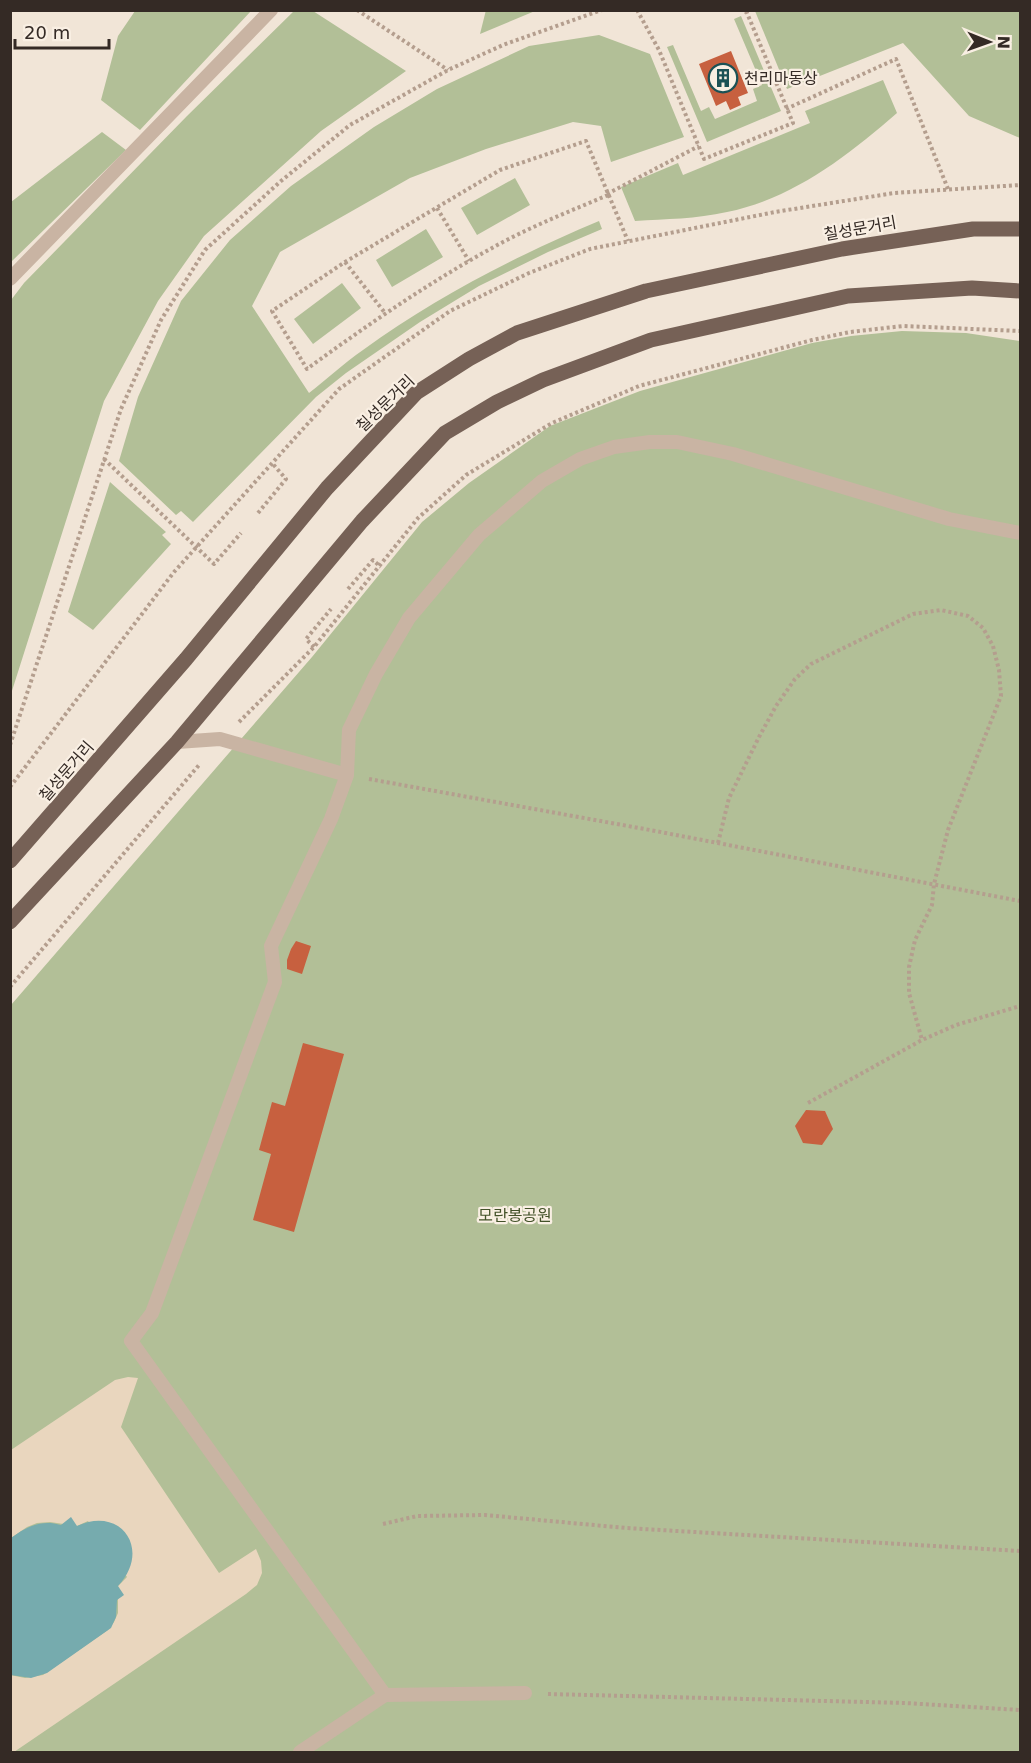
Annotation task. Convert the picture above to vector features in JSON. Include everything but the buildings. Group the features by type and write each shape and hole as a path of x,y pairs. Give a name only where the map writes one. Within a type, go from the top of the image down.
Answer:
{"main road":[{"name":"칠성문거리","path":"10,861 186,659 327,488 416,393 469,359 517,333 646,291 842,249 973,229 1020,229"},
{"path":"10,922 177,742 362,521 445,433 497,402 543,380 651,340 848,296 972,288 1020,291"}],"lane":[{"path":"10,279 271,10"},
{"path":"385,1695 131,1341 152,1313 275,982 271,946 331,819 347,776 349,730 376,674 409,618 479,535 542,481 580,459 614,447 650,442 677,442 733,454 949,519 1020,533"},
{"path":"177,742 220,740 347,776"},
{"path":"300,1752 385,1695 525,1693"}],"path":[{"path":"357,10 448,70"},
{"path":"10,746 121,409 161,320 205,250 281,181 350,124 448,70 503,45 602,10"},
{"path":"637,10 659,50 704,159 792,123 747,13 743,10"},
{"path":"786,109 896,59 948,189"},
{"path":"628,241 607,194 586,141 500,170 345,262 272,311 307,369 385,313 469,261 506,241 607,194 699,146"},
{"path":"437,208 469,261"},
{"path":"345,262 385,313"},
{"path":"104,459 214,564 241,533"},
{"path":"258,513 286,479 272,463"},
{"path":"348,590 373,560 381,567"},
{"path":"314,647 306,639 331,609"},
{"path":"718,843 729,798 776,706 795,679 811,664 913,614 941,610 968,616 983,628 993,646 999,670 1001,696 948,830 934,884 932,905 915,940 909,967 909,993 922,1040"},
{"path":"347,776 718,843 1020,901"},
{"path":"808,1103 922,1040 956,1025 1020,1006"},
{"path":"383,1524 417,1516 485,1515 626,1528 1020,1551"},
{"path":"525,1693 905,1703 1020,1710"}],"green space":[{"path":"295,10 313,11 406,71 321,131 204,236 158,301 104,401 11,694 11,300 24,283 187,116"},
{"path":"486,10 535,10 535,11 480,34"},
{"path":"135,11 251,11 140,130 101,100 118,36"},
{"path":"755,11 1020,11 1020,138 969,116 903,43 787,89"},
{"path":"741,16 781,111 707,142 667,47 673,45 701,111 709,107 715,119 757,101 753,89 762,85 734,19"},
{"path":"599,35 650,54 684,137 611,162 601,126 573,122 486,149 410,178 280,252 252,306 309,393 363,350 448,295 537,248 599,221 602,229 548,252 479,286 420,322 346,373 316,397 193,522 181,511 176,515 119,461 138,397 181,301 230,240 291,186 374,127 437,89 529,46"},
{"path":"883,80 897,113 838,160 797,186 751,206 727,212 635,221 621,187 678,163 683,175 810,123 805,111"},
{"path":"102,132 126,150 11,262 11,202"},
{"path":"515,178 530,205 477,235 461,208"},
{"path":"426,229 443,257 392,287 376,260"},
{"path":"342,283 361,308 313,344 294,319"},
{"name":"모란봉공원","path":"902,331 966,333 1020,341 1020,1752 11,1752 11,1005 312,657 422,522 469,483 550,426 640,391 812,343"},
{"path":"110,482 166,532 162,535 171,544 93,630 68,612"}],"shaded area":[{"path":"128,1377 138,1378 121,1427 219,1573 256,1549 261,1561 262,1573 257,1585 246,1594 14,1752 10,1752 10,1675 25,1678 43,1675 108,1630 118,1613 118,1586 127,1577 88,1521 77,1526 50,1522 37,1523 11,1538 11,1450 115,1380"}],"water":[{"path":"71,1517 77,1526 93,1521 107,1521 118,1526 127,1535 132,1546 132,1558 128,1572 118,1586 124,1595 117,1600 116,1617 111,1628 47,1673 31,1678 11,1675 11,1538 34,1525 54,1523 61,1525"}],"place":[{"name":"천리마동상","path":"723,78"}]}
